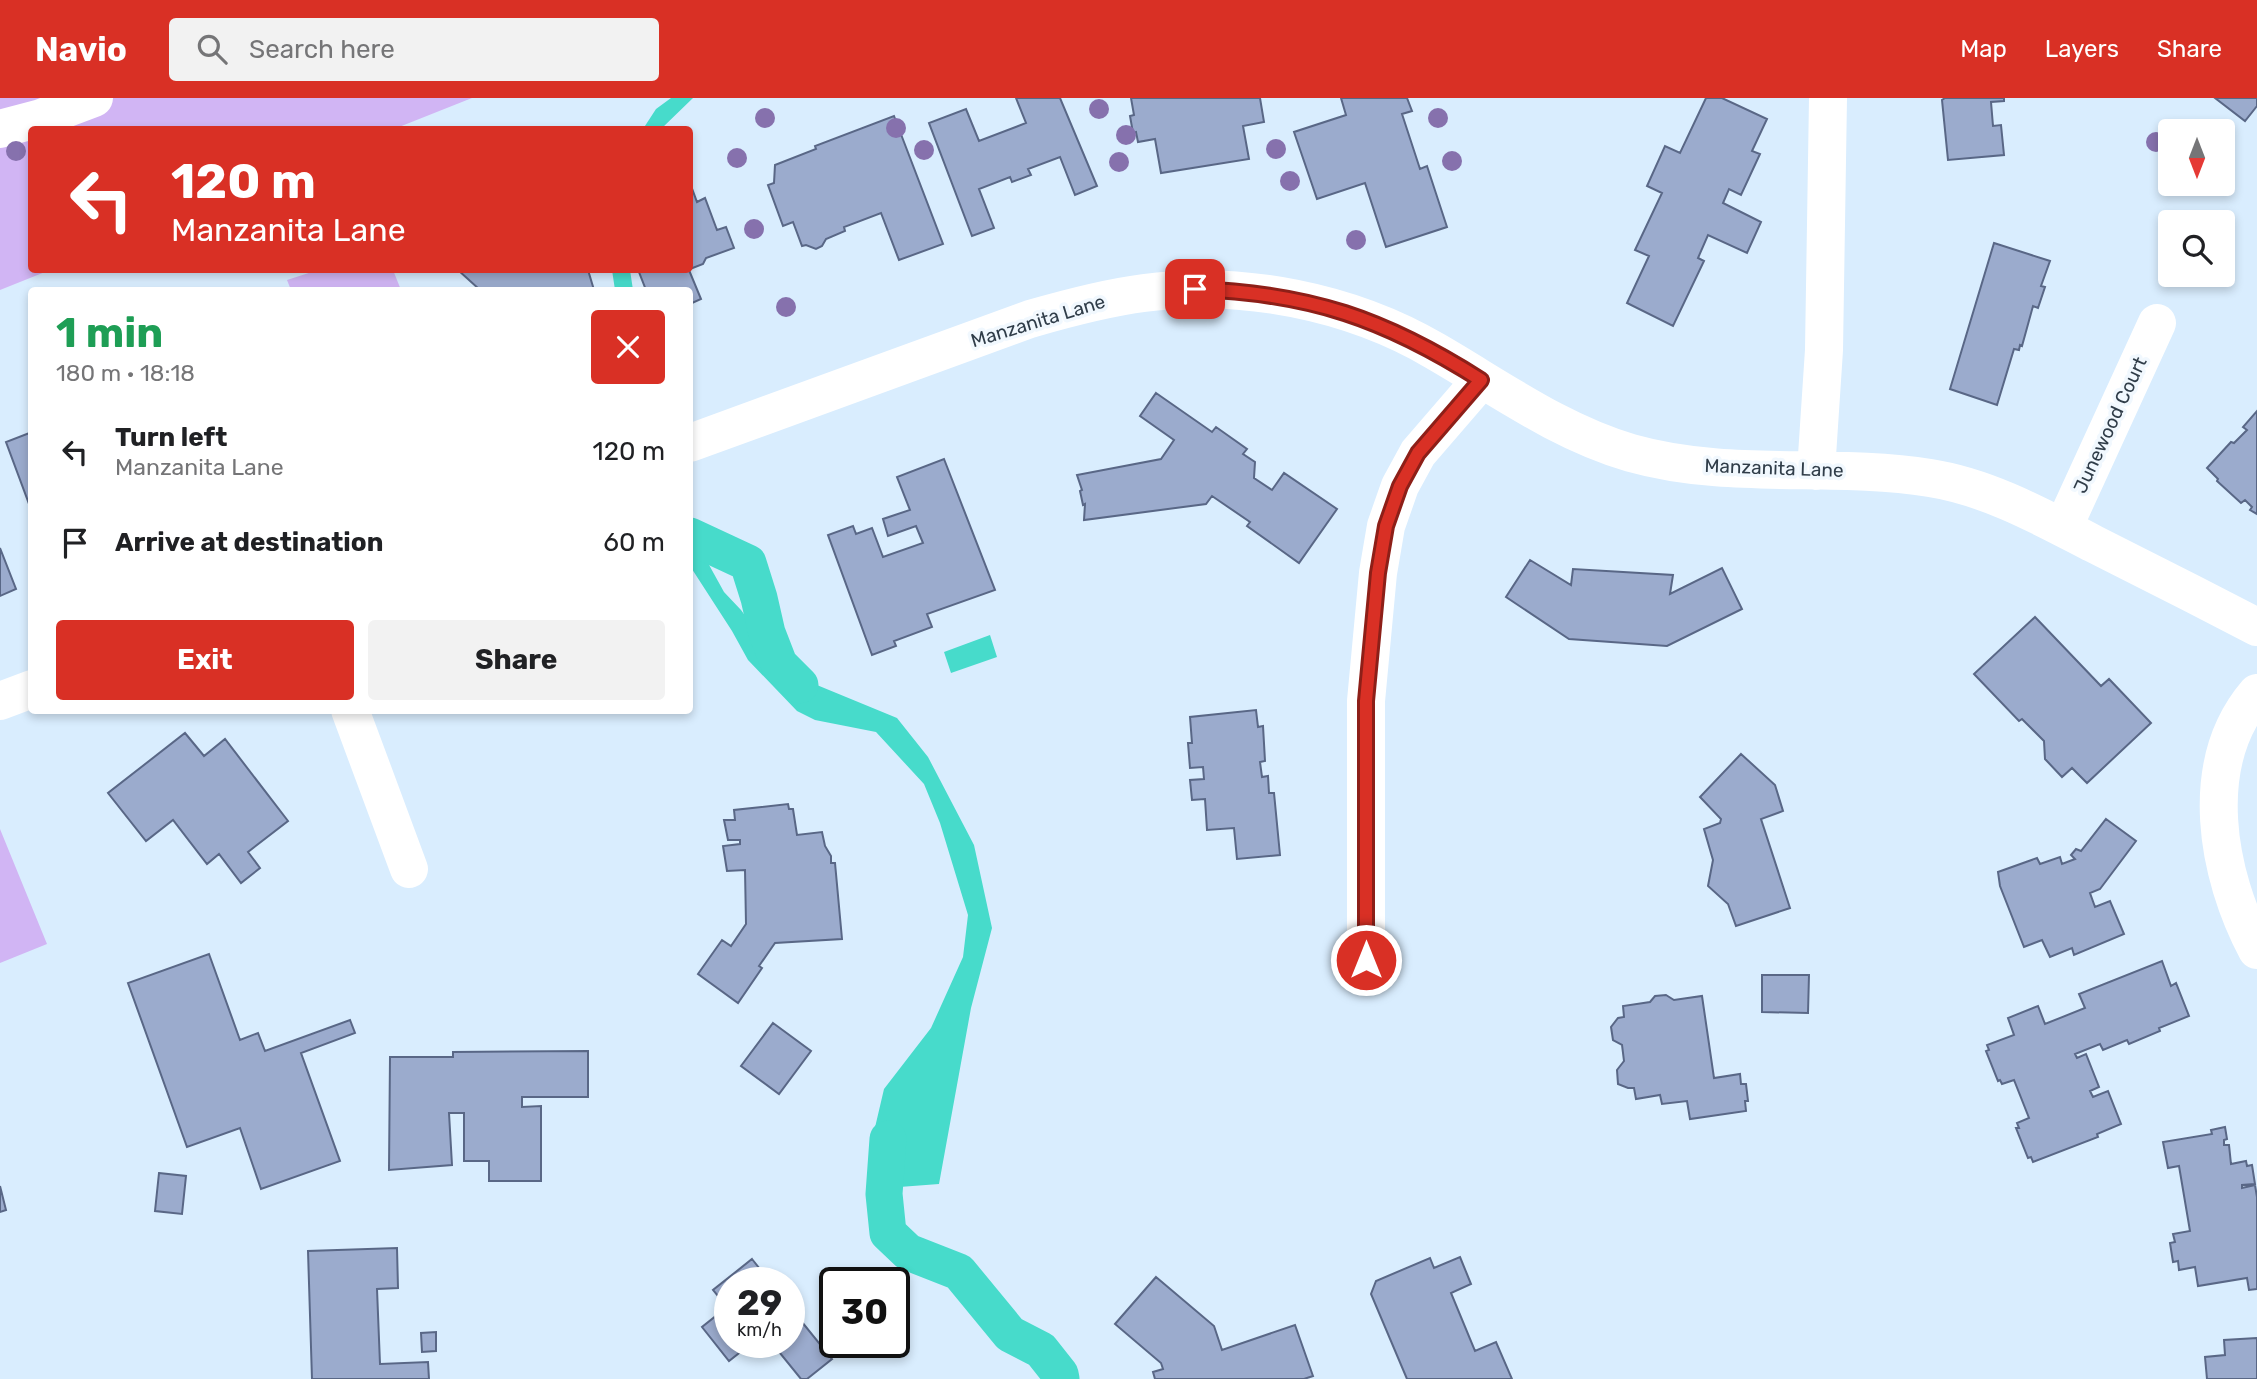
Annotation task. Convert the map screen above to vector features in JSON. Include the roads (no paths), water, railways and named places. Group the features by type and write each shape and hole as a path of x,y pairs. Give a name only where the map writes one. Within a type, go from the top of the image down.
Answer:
{"street":[{"path":"0,129 41,118 94,98"},
{"path":"1816,471 1824,350 1829,98"},
{"name":"Manzanita Lane","path":"693,442 1030,319 1107,299 1148,292 1238,290 1319,305 1395,331 1432,349 1550,420 1631,453 1722,469 1860,471 1933,478 2001,499 2257,626"},
{"name":"Junewood Court","path":"2063,528 2157,323"},
{"path":"1366,960 1366,701 1378,573 1386,526 1400,486 1418,453 1481,380"},
{"path":"0,701 28,690"},
{"path":"2257,693 2243,709 2230,741 2220,786 2219,819 2225,869 2241,919 2257,950"},
{"path":"351,714 409,869"}],"waterway":[{"path":"693,537 748,563 767,633 779,664 800,685"},
{"path":"888,1139 884,1194 888,1233 908,1252 959,1272 1010,1334 1041,1350 1061,1379"}]}
